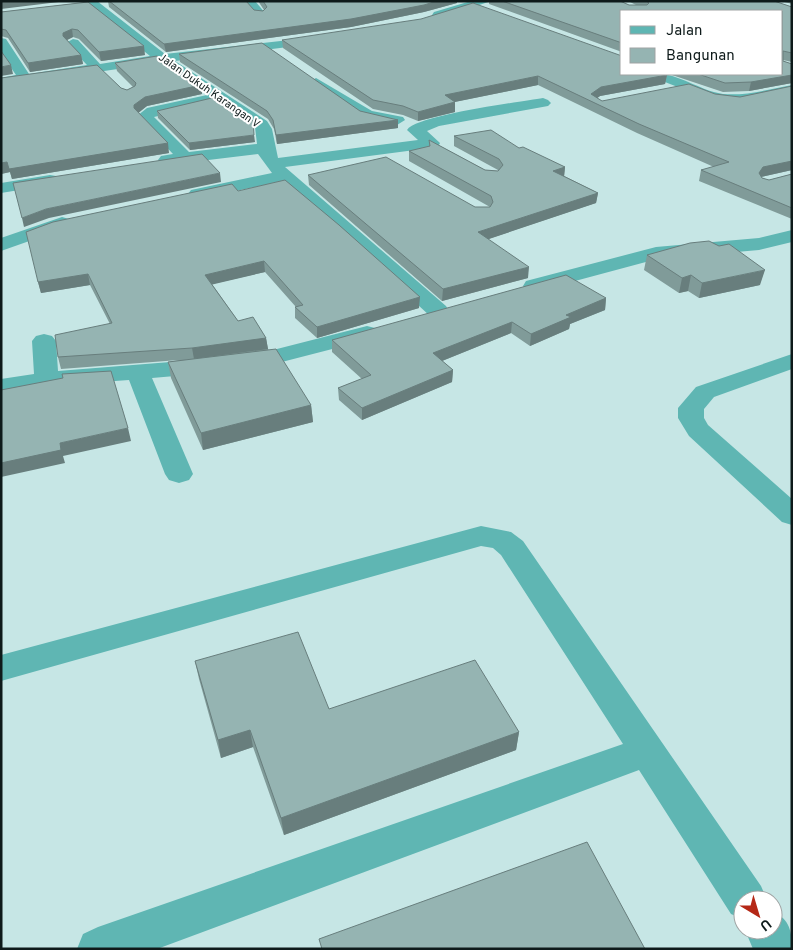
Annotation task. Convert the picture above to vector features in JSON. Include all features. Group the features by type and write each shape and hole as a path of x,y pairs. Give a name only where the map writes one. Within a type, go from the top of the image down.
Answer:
{"street":[{"path":"248,1 260,14"},
{"name":"Jalan Dukuh Karangan V","path":"107,2 88,4 162,58 261,124 273,163"},
{"path":"429,18 467,3 487,6"},
{"path":"1,82 162,58 330,37"},
{"path":"1,42 25,78"},
{"path":"73,43 115,80"},
{"path":"265,45 280,56"},
{"path":"302,72 367,115 397,120 417,129 435,122 543,102"},
{"path":"660,75 726,98 760,96 792,89"},
{"path":"662,92 688,86"},
{"path":"183,158 145,116 152,112 220,97"},
{"path":"417,129 416,133 432,143"},
{"path":"153,162 183,158 273,163 432,143 450,146"},
{"path":"373,150 398,165"},
{"path":"179,198 273,163"},
{"path":"273,163 348,230 448,309 411,320"},
{"path":"1,188 65,177"},
{"path":"1,245 49,226 76,220"},
{"path":"515,291 656,253 759,244 792,236"},
{"path":"1,386 233,364 274,357 338,342 383,328"},
{"path":"44,341 47,381"},
{"path":"792,361 705,392 691,408 691,418 698,430 792,515"},
{"path":"138,373 178,474"},
{"path":"1,668 481,536 494,536 512,548 739,890"},
{"path":"98,949 646,752"}],"building":[{"path":"109,1 246,1 254,10 263,11 267,7 263,1 437,1 351,19 164,44"},
{"path":"502,1 620,1 629,5 647,5 649,3 646,1 774,1 792,7 792,53 783,51 783,10 620,10 620,42"},
{"path":"88,2 144,46 99,52 78,30 72,29 63,33 63,36 81,55 28,63 6,30 1,29 1,12"},
{"path":"473,3 620,55 620,75 667,75 601,87 591,94 602,101 689,84 715,94 740,97 792,86 792,161 763,167 759,173 762,178 769,180 792,174 792,208 701,170 729,162 639,124 538,76 445,95 455,102 418,112 403,106 373,100 282,40 421,19"},
{"path":"262,43 360,111 398,120 276,135 273,120 267,111 179,54"},
{"path":"1,51 11,65 1,67"},
{"path":"157,56 201,85 145,97 134,105 134,108 168,143 9,169 7,162 1,163 1,78 97,65 121,88 127,90 135,86 136,83 115,63"},
{"path":"783,61 792,64 792,75 751,82 725,83 701,75 783,75"},
{"path":"216,97 253,121 254,135 189,143 157,111"},
{"path":"491,130 519,148 523,147 565,167 553,171 598,193 478,232 529,267 443,289 308,175 386,157 475,207 490,207 493,202 491,196 409,151 430,146 429,140 485,170 498,171 503,165 499,159 454,136"},
{"path":"202,154 220,173 46,209 22,218 13,183"},
{"path":"285,180 420,297 317,327 295,307 303,305 264,261 205,275 238,321 253,317 266,338 192,348 58,357 55,335 112,323 88,274 38,282 26,232 53,222 232,184 238,191"},
{"path":"709,241 719,246 729,244 765,270 702,283 691,275 682,278 647,255 690,243"},
{"path":"566,275 606,298 566,315 571,317 531,334 512,322 433,353 453,370 362,408 338,388 371,375 332,340"},
{"path":"276,349 311,405 201,433 168,362"},
{"path":"111,371 128,428 60,443 61,450 1,463 1,390 63,378 62,374"},
{"path":"298,632 329,709 475,660 519,732 281,818 250,730 218,740 195,661"},
{"path":"587,842 645,949 322,949 319,939"}]}
